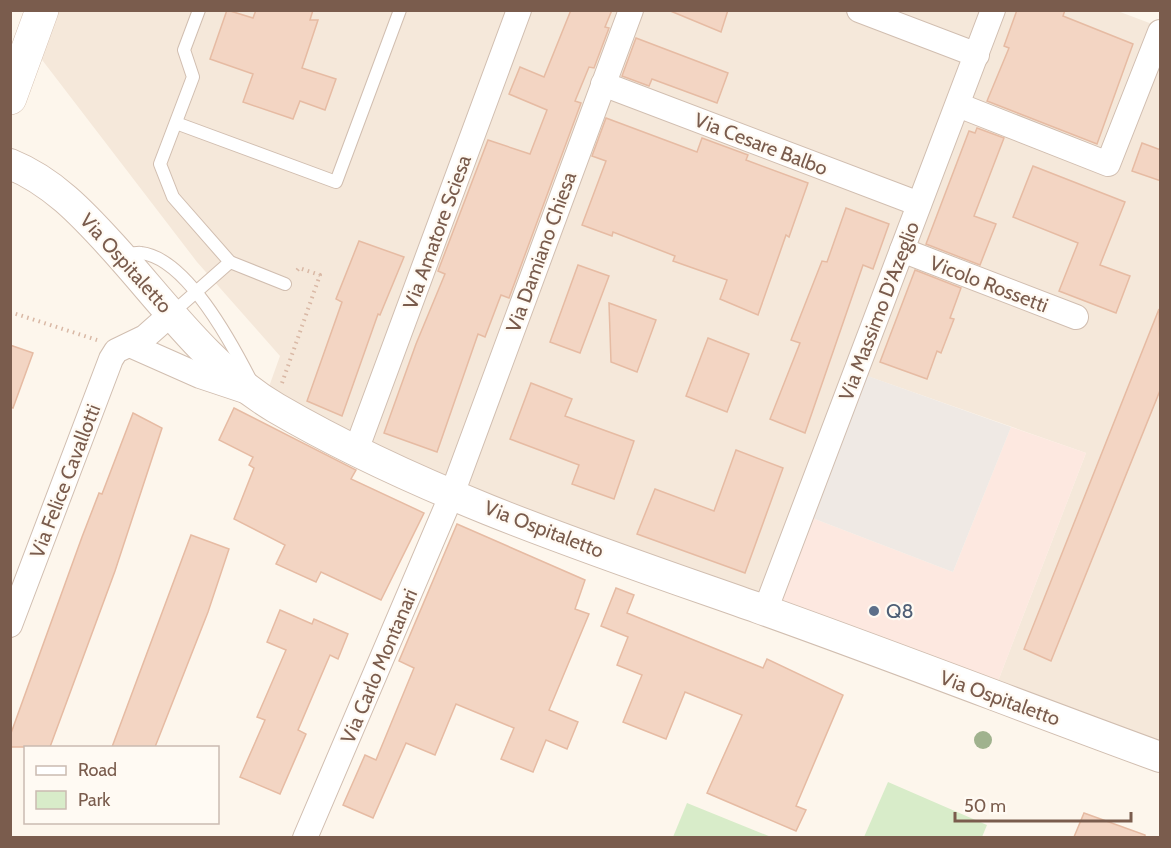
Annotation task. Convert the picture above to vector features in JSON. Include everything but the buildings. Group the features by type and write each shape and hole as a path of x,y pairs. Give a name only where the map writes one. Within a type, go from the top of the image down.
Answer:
{"main road":[{"path":"10,98 42,10"}],"street":[{"name":"Via Amatore Sciesa","path":"353,451 362,438 519,10"},
{"name":"Via Damiano Chiesa","path":"452,494 630,10"},
{"path":"859,10 976,55"},
{"name":"Via Massimo D'Azeglio","path":"765,611 993,10"},
{"path":"958,105 1108,164 1161,32"},
{"name":"Via Cesare Balbo","path":"603,84 920,204"},
{"name":"Via Ospitaletto","path":"10,164 46,183 66,199 213,357 266,401 353,451 452,494 1161,757"},
{"name":"Vicolo Rossetti","path":"902,250 1076,317"},
{"path":"123,348 145,337 171,314"},
{"path":"123,348 266,401"},
{"name":"Via Felice Cavallotti","path":"10,626 123,348"},
{"name":"Via Carlo Montanari","path":"306,837 452,494"}],"lane":[{"path":"199,10 184,50 193,77 160,164 173,197 230,262 285,284"},
{"path":"176,123 336,182 400,10"},
{"path":"121,256 141,252 163,262 197,292 266,401"},
{"path":"171,314 230,262"}],"path":[{"path":"266,401 320,275 299,267 285,284"},
{"path":"10,312 123,348"}],"shaded area":[{"path":"30,10 1115,10 1160,27 1160,749 995,689 1086,453 850,370 762,605 463,491 266,395 280,356 197,262 23,35"},
{"path":"862,374 1011,427 953,572 807,516"},
{"path":"1011,427 1086,453 995,689 771,608 807,516 953,572"}],"green space":[{"path":"888,782 987,825 982,837 864,837"},
{"path":"687,803 771,837 673,837"}],"place":[{"name":"Q8","path":"874,611"}]}
